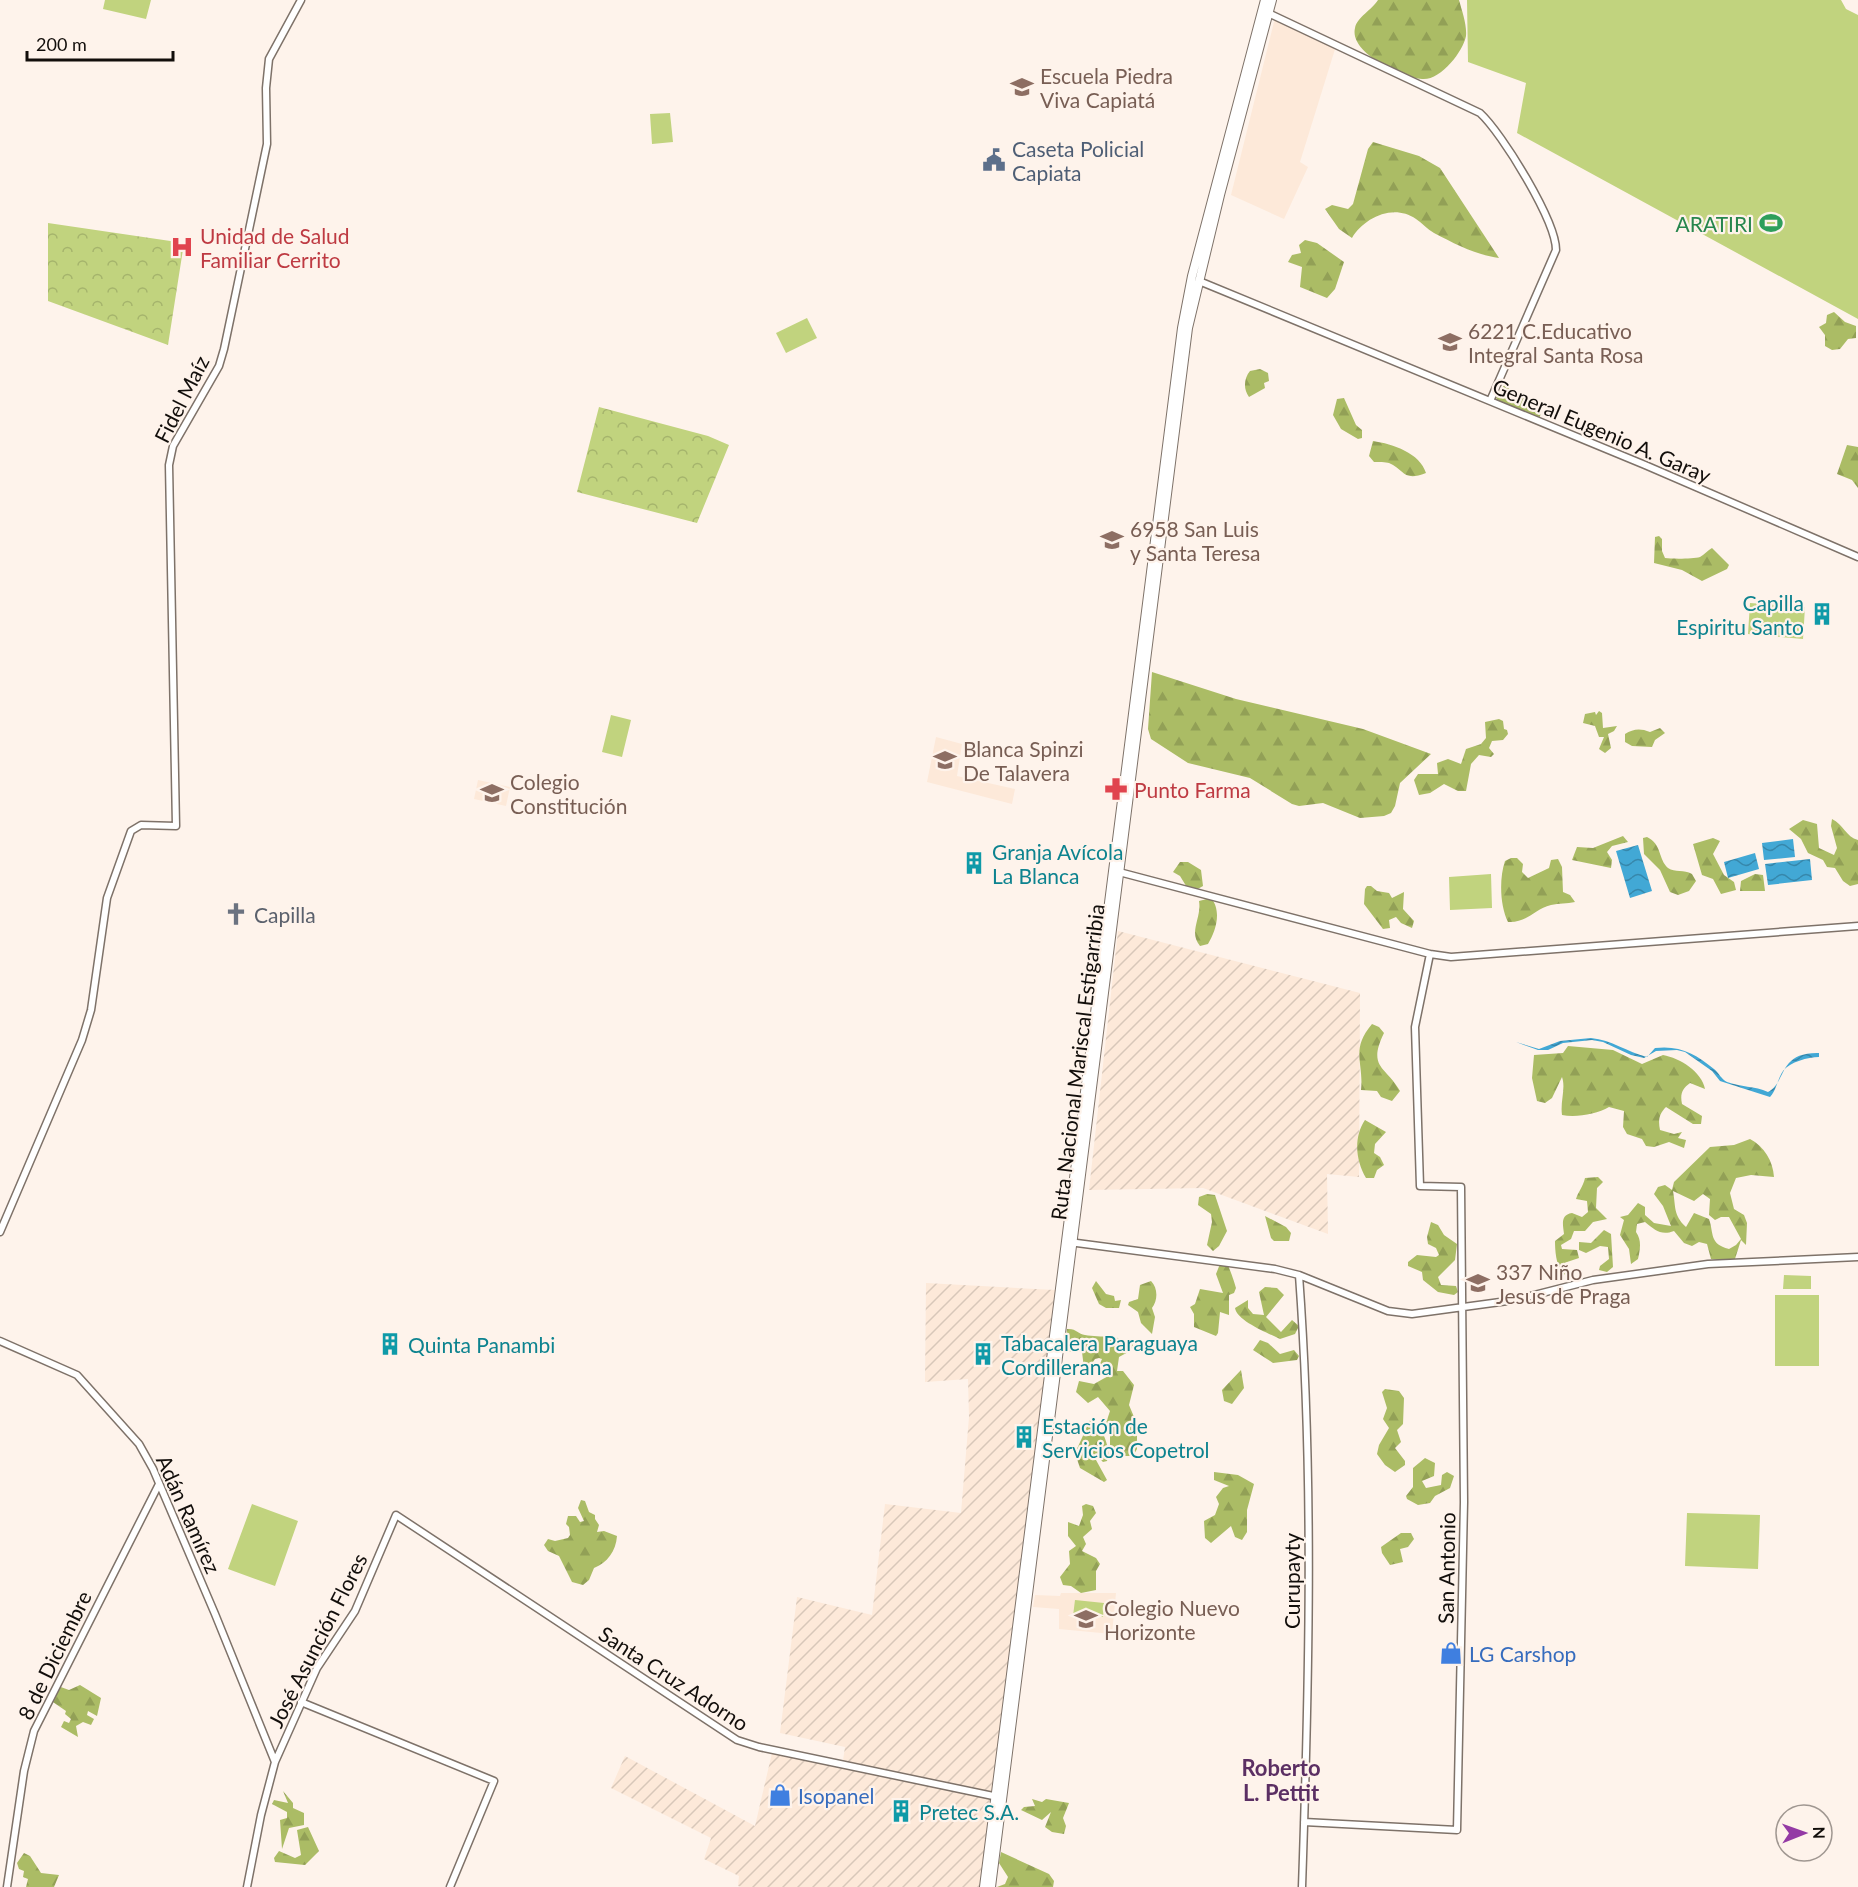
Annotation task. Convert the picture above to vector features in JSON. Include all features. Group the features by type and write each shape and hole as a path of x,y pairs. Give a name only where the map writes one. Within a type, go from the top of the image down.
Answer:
{"highway":[{"name":"Ruta Nacional Mariscal Estigarribia","path":"1069,1242 1119,872 1188,328 1266,12 1265,0"},
{"name":"Ruta Nacional Mariscal Estigarribia","path":"991,1887 999,1797 1182,328 1192,276 1266,12 1272,0"},
{"name":"Ruta Nacional Mariscal Estigarribia","path":"984,1887 999,1797"}],"street":[{"name":"Fidel Maíz","path":"0,1233 82,1040 91,1010 107,898 131,831 141,825 176,826 170,453 219,366 224,349 267,144 266,88 269,59 301,0"},
{"path":"1266,12 1480,113 1492,124 1527,181 1555,240 1556,250 1490,401"},
{"name":"General Eugenio A. Garay","path":"1199,280 1858,557"},
{"path":"1119,872 1430,954 1451,957 1858,926"},
{"name":"San Antonio","path":"1304,1822 1457,1830 1464,1502 1461,1187 1420,1186 1415,1027 1430,954"},
{"path":"1069,1242 1207,1258 1299,1275 1402,1314 1515,1300 1593,1280 1708,1264 1858,1257"},
{"name":"Curupayty","path":"1299,1275 1306,1380 1308,1479 1302,1887"},
{"name":"Adán Ramírez","path":"0,1341 69,1371 84,1380 139,1444 159,1484 275,1762"},
{"name":"8 de Diciembre","path":"7,1887 24,1771 34,1731 159,1484"},
{"name":"Santa Cruz Adorno","path":"396,1515 737,1740 759,1747 999,1797"},
{"name":"José Asunción Flores","path":"247,1887 261,1815 275,1762 317,1668 355,1611 396,1515"},
{"path":"301,1702 494,1781 450,1887"}],"shaded area":[{"path":"1275,18 1336,46 1300,162 1308,167 1284,219 1231,195"},
{"name":"Blanca Spinzi De Talavera","path":"936,737 962,744 957,776 1015,789 1012,804 927,782"},
{"name":"Colegio Constitución","path":"478,780 510,787 506,806 474,799"},
{"path":"1118,931 1360,993 1359,1177 1327,1174 1328,1234 1203,1188 1089,1190"},
{"path":"926,1283 1055,1290 982,1887 741,1887 738,1886 739,1876 704,1859 711,1838 611,1788 625,1756 755,1826 772,1753 842,1767 845,1747 780,1733 797,1597 872,1615 885,1504 961,1513 969,1417 968,1379 925,1382"},
{"name":"Colegio Nuevo Horizonte","path":"1061,1593 1116,1593 1112,1634 1059,1629 1059,1609 1033,1607 1035,1595 1060,1596"}],"green space":[{"path":"105,0 151,0 146,19 103,9"},
{"path":"1378,0 1459,0 1466,36 1456,57 1436,75 1422,79 1390,69 1368,55 1355,37 1355,28 1359,20"},
{"name":"ARATIRI","path":"1467,0 1841,0 1846,9 1858,15 1858,319 1517,133 1526,83 1468,62"},
{"path":"670,113 673,142 652,144 650,114"},
{"path":"1373,142 1419,156 1440,168 1499,258 1458,245 1434,233 1407,214 1398,212 1371,219 1352,238 1339,229 1325,209 1332,205 1348,209 1353,204 1368,149"},
{"path":"48,223 184,243 168,345 48,301"},
{"path":"1305,240 1317,243 1344,262 1335,289 1327,298 1300,287 1302,267 1288,262 1292,255 1301,253 1299,245"},
{"path":"1834,312 1845,322 1856,326 1856,338 1848,339 1840,349 1832,350 1825,346 1825,335 1819,327 1826,323 1827,315"},
{"path":"807,318 817,338 786,353 776,333"},
{"path":"1260,369 1268,373 1269,381 1264,383 1265,388 1249,397 1245,387 1246,377 1250,371"},
{"path":"1505,384 1514,393 1541,409 1540,417 1505,408 1500,409 1496,397"},
{"path":"1344,398 1356,425 1362,430 1362,438 1358,439 1341,429 1333,415 1337,399"},
{"path":"599,407 708,436 729,445 697,523 577,492"},
{"path":"1373,441 1389,444 1412,455 1423,466 1426,473 1408,476 1389,463 1374,462 1369,456"},
{"path":"1847,445 1858,447 1858,488 1852,480 1837,474"},
{"path":"1659,536 1662,539 1662,551 1665,558 1700,557 1712,548 1729,565 1727,569 1702,581 1682,570 1654,563 1655,537"},
{"path":"1750,603 1805,607 1803,639 1748,634"},
{"path":"1152,672 1236,699 1363,729 1431,754 1400,783 1395,806 1391,813 1384,816 1360,818 1323,803 1299,806 1292,804 1250,778 1188,763 1151,739 1148,729"},
{"path":"1599,711 1602,713 1603,728 1617,726 1608,734 1611,748 1605,753 1599,749 1604,737 1599,737 1595,726 1583,723 1585,714 1595,712 1596,715"},
{"path":"611,715 631,720 622,757 602,752"},
{"path":"1499,719 1503,721 1504,729 1508,734 1503,740 1492,741 1489,748 1494,754 1491,757 1479,755 1471,764 1466,791 1458,791 1444,784 1430,793 1419,795 1414,780 1418,774 1438,774 1437,763 1448,759 1461,764 1466,749 1481,744 1486,738 1485,722"},
{"path":"1660,728 1665,733 1655,740 1652,747 1632,746 1625,742 1625,734 1631,731 1650,732"},
{"path":"1832,819 1850,836 1858,840 1858,884 1850,886 1843,881 1835,868 1827,867 1823,860 1808,853 1801,839 1789,829 1803,820 1817,824 1819,848 1834,855 1837,848 1831,826"},
{"path":"1623,836 1628,842 1612,846 1607,852 1612,860 1611,868 1572,860 1577,847 1593,848"},
{"path":"1647,837 1658,848 1668,868 1692,874 1696,881 1689,891 1678,895 1670,892 1660,870 1644,854 1643,838"},
{"path":"1713,838 1720,841 1713,854 1724,875 1734,882 1736,890 1721,894 1713,879 1702,875 1693,844"},
{"path":"1517,858 1523,864 1522,872 1528,878 1549,868 1551,860 1558,859 1562,867 1563,892 1570,895 1575,902 1551,905 1521,920 1508,922 1503,908 1501,884 1505,861"},
{"path":"1180,862 1188,862 1201,870 1203,886 1196,890 1188,889 1180,876 1173,872"},
{"path":"1491,874 1492,908 1450,910 1449,877"},
{"path":"1755,874 1763,875 1765,891 1740,891 1741,881"},
{"path":"1367,886 1389,893 1392,898 1404,892 1403,909 1414,921 1412,928 1401,923 1396,917 1389,920 1390,928 1383,929 1364,904"},
{"path":"1211,898 1217,915 1215,927 1208,944 1200,946 1195,935 1199,901"},
{"path":"1372,1024 1384,1033 1377,1053 1380,1066 1400,1091 1392,1101 1381,1097 1377,1091 1361,1090 1359,1056 1361,1041"},
{"path":"1568,1046 1613,1050 1642,1064 1663,1055 1676,1059 1695,1072 1705,1089 1690,1083 1682,1092 1681,1100 1682,1104 1702,1116 1701,1124 1693,1124 1666,1107 1659,1120 1660,1130 1674,1134 1682,1132 1678,1138 1686,1140 1684,1148 1669,1142 1654,1147 1646,1146 1642,1139 1627,1134 1623,1127 1624,1111 1609,1107 1586,1115 1562,1115 1562,1077 1552,1098 1545,1103 1537,1101 1532,1078 1534,1055 1563,1053"},
{"path":"1365,1120 1386,1132 1375,1144 1374,1153 1380,1157 1384,1165 1377,1170 1374,1178 1366,1178 1358,1157 1357,1142"},
{"path":"1750,1139 1760,1146 1772,1165 1774,1177 1751,1175 1736,1178 1730,1193 1734,1209 1744,1215 1747,1223 1746,1245 1741,1240 1734,1262 1711,1259 1707,1244 1699,1242 1692,1246 1684,1243 1674,1231 1655,1230 1645,1222 1637,1224 1636,1232 1640,1242 1638,1259 1631,1264 1629,1249 1620,1235 1624,1220 1620,1217 1628,1215 1638,1203 1645,1207 1645,1215 1654,1223 1671,1226 1663,1206 1654,1194 1658,1187 1665,1185 1672,1190 1674,1182 1710,1147 1734,1145","holes":["1673,1191 1694,1201 1703,1194 1710,1199 1709,1215 1715,1220 1729,1217 1741,1239 1736,1245 1729,1249 1718,1244 1713,1237 1709,1219 1694,1213 1686,1227 1682,1223 1676,1210"]},
{"path":"1598,1177 1603,1182 1597,1188 1596,1208 1607,1219 1593,1222 1585,1231 1574,1231 1571,1239 1561,1245 1562,1249 1577,1250 1579,1258 1564,1263 1565,1270 1575,1277 1569,1277 1558,1265 1555,1241 1564,1234 1563,1221 1568,1214 1572,1213 1582,1217 1588,1212 1587,1201 1576,1199 1585,1178"},
{"path":"1207,1194 1215,1195 1227,1231 1219,1246 1213,1251 1207,1245 1212,1222 1211,1214 1198,1205 1199,1197"},
{"path":"1265,1216 1286,1227 1291,1233 1289,1241 1274,1241 1271,1238"},
{"path":"1431,1222 1438,1225 1444,1235 1457,1244 1455,1260 1438,1277 1441,1285 1456,1286 1458,1292 1454,1295 1438,1292 1423,1280 1422,1272 1408,1266 1408,1262 1417,1255 1436,1257 1439,1255 1436,1248 1428,1244 1427,1237"},
{"path":"1604,1230 1611,1234 1613,1267 1607,1272 1599,1270 1600,1266 1609,1259 1608,1247 1600,1246 1586,1253 1579,1250 1579,1242 1591,1243"},
{"path":"1220,1264 1227,1264 1236,1288 1234,1293 1229,1295 1229,1315 1220,1312 1216,1336 1194,1327 1194,1314 1190,1307 1195,1304 1200,1289 1223,1293 1216,1274"},
{"path":"1784,1275 1811,1276 1811,1289 1783,1289"},
{"path":"1096,1281 1106,1294 1114,1296 1115,1301 1121,1300 1119,1308 1106,1308 1099,1304 1092,1288"},
{"path":"1151,1281 1156,1294 1152,1308 1155,1317 1152,1334 1141,1323 1138,1312 1128,1305 1129,1302 1138,1299 1140,1285"},
{"path":"1265,1287 1277,1288 1284,1295 1266,1317 1281,1332 1292,1320 1299,1326 1295,1334 1280,1339 1254,1326 1237,1313 1235,1308 1248,1300 1248,1308 1253,1314 1264,1315 1259,1292"},
{"path":"1775,1295 1819,1295 1819,1366 1775,1366"},
{"path":"1067,1329 1073,1329 1085,1335 1123,1339 1133,1345 1130,1351 1119,1357 1117,1371 1123,1371 1134,1385 1129,1405 1137,1424 1137,1449 1133,1456 1121,1456 1110,1450 1110,1430 1106,1423 1110,1411 1098,1397 1088,1403 1076,1392 1079,1381 1094,1384 1110,1375 1096,1374 1102,1359 1099,1358 1095,1359 1088,1369 1084,1368 1082,1352 1070,1352 1065,1345"},
{"path":"1260,1340 1268,1343 1280,1354 1294,1350 1299,1356 1297,1360 1273,1363 1253,1350"},
{"path":"1241,1370 1244,1388 1232,1404 1224,1401 1222,1390"},
{"path":"1385,1389 1399,1391 1404,1398 1403,1424 1397,1430 1401,1442 1395,1448 1405,1461 1405,1465 1395,1472 1385,1465 1377,1454 1379,1445 1389,1428 1383,1419 1387,1408 1382,1392"},
{"path":"1093,1420 1103,1433 1107,1445 1107,1461 1103,1462 1097,1456 1096,1460 1107,1480 1104,1482 1080,1468 1075,1453 1089,1421"},
{"path":"1425,1458 1435,1463 1434,1476 1422,1481 1426,1488 1441,1485 1442,1475 1447,1472 1454,1476 1450,1488 1435,1496 1430,1503 1418,1505 1406,1496 1413,1487 1413,1468"},
{"path":"1214,1472 1238,1475 1254,1484 1247,1510 1247,1532 1242,1540 1235,1537 1231,1526 1211,1543 1205,1538 1204,1521 1215,1515 1219,1504 1216,1497 1223,1488 1229,1486 1214,1480"},
{"path":"581,1500 585,1501 589,1512 595,1515 599,1525 597,1532 604,1531 617,1536 610,1556 594,1568 589,1580 583,1585 572,1582 559,1556 548,1551 544,1545 548,1539 555,1541 568,1538 569,1527 566,1524 568,1516 576,1516 580,1522 584,1521 578,1508"},
{"path":"252,1504 298,1521 275,1586 228,1569"},
{"path":"1086,1504 1093,1506 1096,1513 1090,1521 1092,1529 1083,1537 1086,1544 1082,1551 1096,1558 1100,1564 1096,1571 1096,1590 1081,1593 1071,1586 1063,1585 1060,1577 1070,1564 1069,1551 1076,1546 1068,1536 1068,1522 1079,1526 1083,1515 1082,1506"},
{"path":"1687,1513 1760,1515 1758,1569 1685,1566"},
{"path":"1401,1533 1411,1533 1414,1539 1408,1547 1400,1549 1403,1562 1390,1565 1381,1547"},
{"path":"1075,1600 1104,1603 1103,1617 1073,1616"},
{"path":"80,1685 101,1698 97,1716 88,1711 87,1715 94,1719 91,1725 83,1722 76,1726 78,1737 61,1727 64,1721 69,1723 71,1719 65,1714 66,1711 50,1700 58,1686 69,1690"},
{"path":"283,1791 293,1803 293,1808 304,1813 304,1825 289,1828 282,1849 280,1820 287,1818 287,1812 272,1804 274,1800 288,1803"},
{"path":"1032,1799 1042,1802 1046,1799 1069,1803 1063,1818 1066,1826 1064,1834 1052,1832 1045,1827 1051,1812 1042,1820 1021,1810 1024,1807 1035,1806"},
{"path":"308,1827 319,1851 305,1865 275,1862 274,1858 279,1851 295,1858 301,1855 297,1830"},
{"path":"1001,1852 1049,1874 1054,1881 1053,1887 997,1887 1005,1884 1008,1877 999,1863"},
{"path":"24,1853 30,1856 41,1873 59,1875 54,1887 26,1887 28,1879 23,1877 24,1871 19,1869 17,1863"}],"water":[{"path":"1793,839 1795,857 1764,860 1762,843"},
{"path":"1638,845 1652,891 1630,898 1616,851"},
{"path":"1755,853 1759,869 1728,878 1724,862"},
{"path":"1810,859 1812,880 1768,885 1765,864"},
{"path":"1591,1038 1606,1041 1646,1057 1631,1055 1603,1042 1592,1040 1563,1043 1548,1050 1538,1050 1516,1042 1539,1049 1560,1041"},
{"path":"1655,1048 1680,1049 1701,1059 1727,1082 1768,1092 1777,1083 1770,1097 1720,1081 1712,1071 1685,1052 1656,1051 1648,1055"},
{"path":"1819,1053 1819,1057 1800,1061 1785,1069 1796,1057"}],"place":[{"name":"Escuela Piedra Viva Capiatá","path":"1022,87"},
{"name":"Caseta Policial Capiata","path":"994,160"},
{"name":"ARATIRI","path":"1771,223"},
{"name":"Unidad de Salud Familiar Cerrito","path":"182,247"},
{"name":"6221 C.Educativo Integral Santa Rosa","path":"1450,342"},
{"name":"6958 San Luis y Santa Teresa","path":"1112,540"},
{"name":"Capilla Espiritu Santo","path":"1822,614"},
{"name":"Blanca Spinzi De Talavera","path":"945,760"},
{"name":"Punto Farma","path":"1116,789"},
{"name":"Colegio Constitución","path":"492,793"},
{"name":"Granja Avícola La Blanca","path":"974,863"},
{"name":"Capilla","path":"236,914"},
{"name":"337 Niño Jesus de Praga","path":"1478,1283"},
{"name":"Quinta Panambi","path":"390,1344"},
{"name":"Tabacalera Paraguaya Cordillerana","path":"983,1354"},
{"name":"Estación de Servicios Copetrol","path":"1024,1437"},
{"name":"Colegio Nuevo Horizonte","path":"1086,1619"},
{"name":"LG Carshop","path":"1451,1653"},
{"name":"Isopanel","path":"780,1795"},
{"name":"Pretec S.A.","path":"901,1811"}],"district":[{"name":"Roberto L. Pettit","path":"1281,1780"}]}
